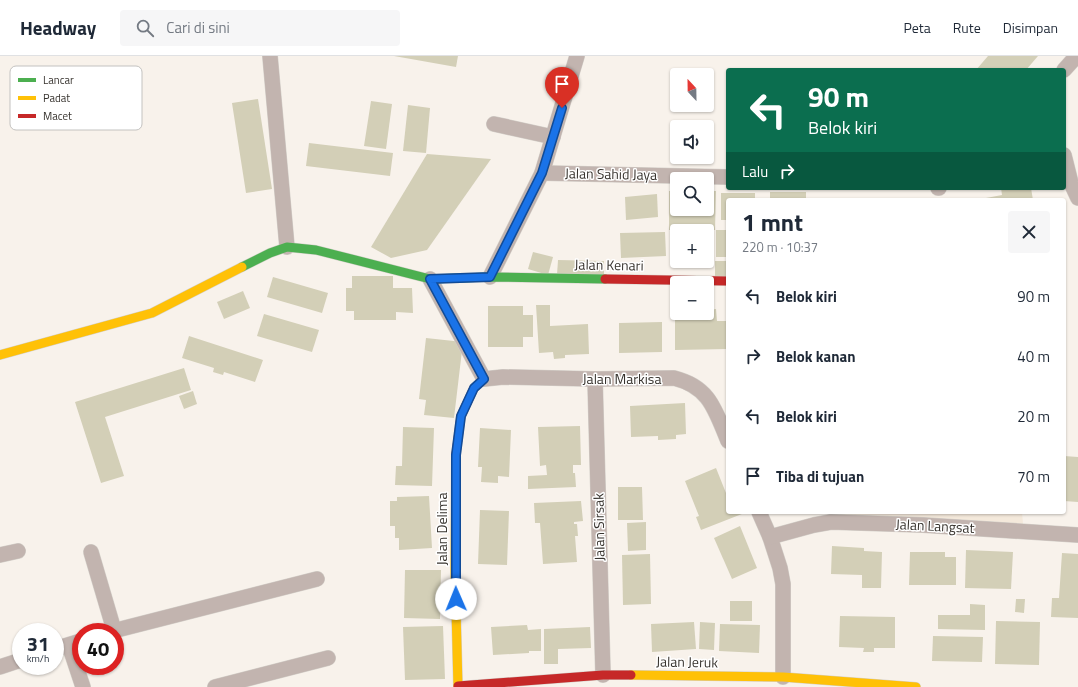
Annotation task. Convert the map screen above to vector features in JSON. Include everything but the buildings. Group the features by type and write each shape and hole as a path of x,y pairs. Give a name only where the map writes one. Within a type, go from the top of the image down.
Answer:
{"street":[{"path":"0,355 152,313 270,252 287,247 270,56"},
{"path":"490,277 542,173 577,56"},
{"path":"1066,68 1073,60 1078,58"},
{"path":"494,124 553,137"},
{"path":"1066,163 1071,183 1078,198"},
{"name":"Jalan Sahid Jaya","path":"542,173 726,177"},
{"name":"Jalan Kenari","path":"287,247 316,250 430,279 490,277 726,281"},
{"path":"430,279 484,379"},
{"name":"Jalan Markisa","path":"484,379 503,377 595,379 674,378 686,381 697,387 712,405 726,436"},
{"name":"Jalan Delima","path":"458,686 456,455 461,416 474,388 484,379"},
{"name":"Jalan Sirsak","path":"595,379 602,675"},
{"path":"760,514 770,537 780,568 783,584 783,677"},
{"name":"Jalan Langsat","path":"770,537 831,522 1078,534"},
{"path":"0,555 18,550"},
{"path":"91,552 109,623"},
{"path":"124,628 317,579"},
{"path":"68,645 83,687"},
{"path":"215,687 328,658"},
{"path":"0,667 12,663"},
{"name":"Jalan Jeruk","path":"458,686 602,675 783,677 916,687"}],"shaded area":[{"path":"840,514 1022,514 1023,524 913,517 841,517"}],"traffic: fast":[{"path":"242,267 270,253 287,247 316,250 430,279 490,277 605,279"}],"traffic: slow":[{"path":"0,355 152,313 242,267"},
{"path":"456,454 455,570 458,687"},
{"path":"631,675 783,677 916,687"}],"traffic: jam":[{"path":"605,279 726,281"},
{"path":"456,454 461,416 474,388 484,379"},
{"path":"458,686 603,675 631,675"}],"route":[{"path":"456,599 456,455 461,416 474,388 484,379 430,279 490,277 542,173 562,108"}]}
